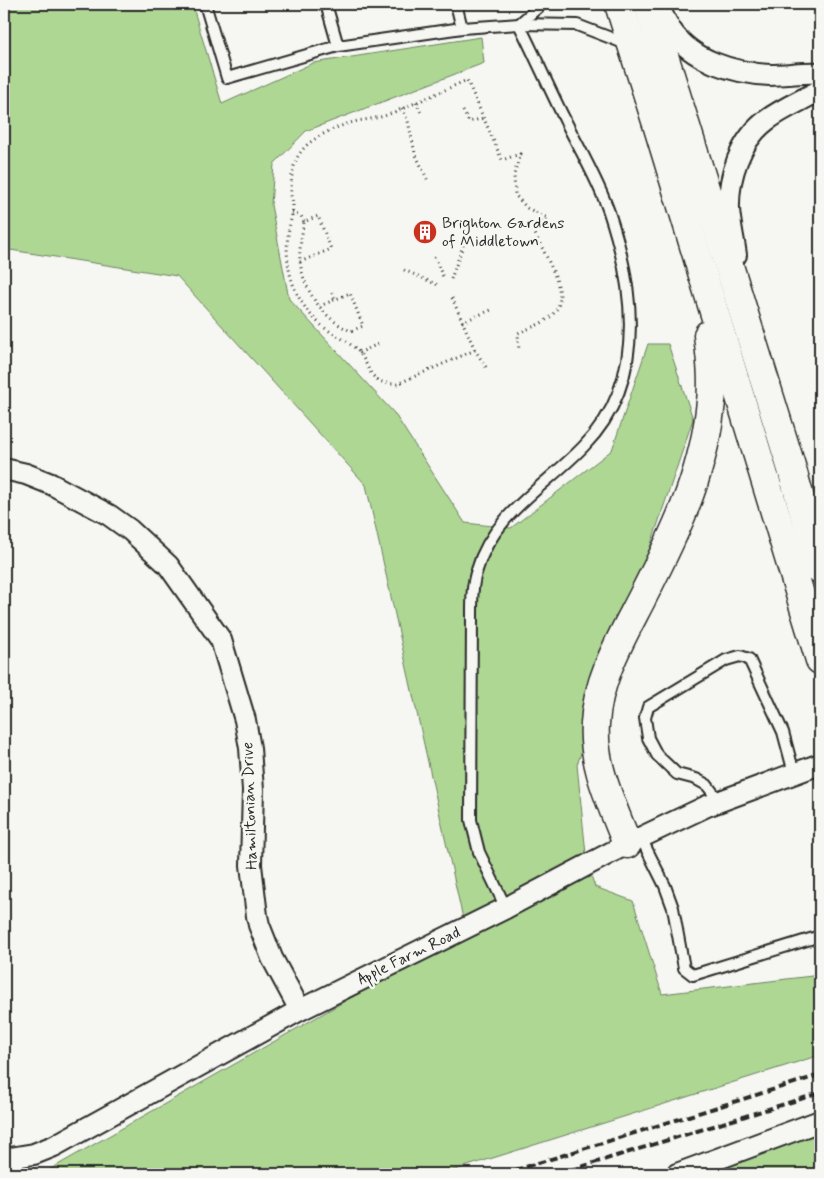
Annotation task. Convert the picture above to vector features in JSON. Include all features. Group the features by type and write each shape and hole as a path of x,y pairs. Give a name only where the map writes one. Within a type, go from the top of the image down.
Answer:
{"highway":[{"path":"619,4 820,660"},
{"path":"648,4 792,466 820,569"},
{"path":"634,841 604,784 597,754 594,726 603,682 616,647 675,532 696,476 705,443 711,409 711,363 701,274"}],"street":[{"path":"657,4 671,30 685,46 709,61 739,71 770,75 820,73"},
{"path":"744,314 729,209 731,189 739,155 749,139 764,122 820,90"},
{"name":"Hamiltonian Drive","path":"4,469 26,474 51,484 109,515 130,530 168,565 221,640 245,720 250,748 253,790 251,865 257,916 272,958 300,1010"},
{"name":"Apple Farm Road","path":"4,1158 34,1154 54,1146 300,1010 506,908 634,841 719,801 820,764"},
{"path":"677,1174 820,1121"}],"lane":[{"path":"205,4 227,78 338,46 462,28 520,24 577,25 632,47"},
{"path":"326,4 338,46"},
{"path":"456,4 462,28"},
{"path":"520,24 542,4"},
{"path":"506,908 479,852 471,820 472,615 473,592 477,570 488,544 518,505 584,446 603,423 617,398 627,368 631,330 622,262 608,211 585,158 520,24"},
{"path":"719,801 707,785 696,779 677,774 656,754 648,738 645,718 648,707 726,660 740,656 749,659 783,732 794,774"},
{"path":"634,841 665,886 674,908 684,968 693,975 820,936"}],"path":[{"path":"475,350 397,384 389,384 374,377 369,373 354,347 332,335 306,309 291,281 287,250 293,204 291,194 293,166 303,149 312,140 354,122 385,116 467,80 502,160 520,154 514,175 515,194 527,208 548,218 532,228 558,287 560,298 558,308 541,323 518,334 519,351"},
{"path":"416,102 422,115"},
{"path":"402,108 408,121 415,153 428,181"},
{"path":"462,111 469,122 484,118"},
{"path":"292,213 301,216 304,222 300,262 306,284 320,306 327,315 344,328 351,331 363,326 350,293 320,306"},
{"path":"300,262 330,249 318,216 304,222"},
{"path":"451,279 464,243"},
{"path":"434,257 444,279"},
{"path":"404,270 438,285"},
{"path":"332,293 335,300"},
{"path":"452,298 475,350 486,367"},
{"path":"462,322 491,310"},
{"path":"359,353 378,344"}],"green space":[{"path":"4,4 192,4 222,104 313,63 481,37 484,63 306,131 274,164 271,205 289,299 394,413 465,523 511,528 612,450 648,344 668,344 693,419 577,765 587,864 595,887 633,901 662,994 820,975 820,1055 442,1174 42,1174 466,932 366,485 177,276 4,249"},
{"path":"820,1129 820,1174 711,1174 809,1132"}],"railway":[{"path":"503,1174 820,1075"},
{"path":"558,1174 820,1093"}],"place":[{"name":"Brighton Gardens of Middletown","path":"425,232"}]}
